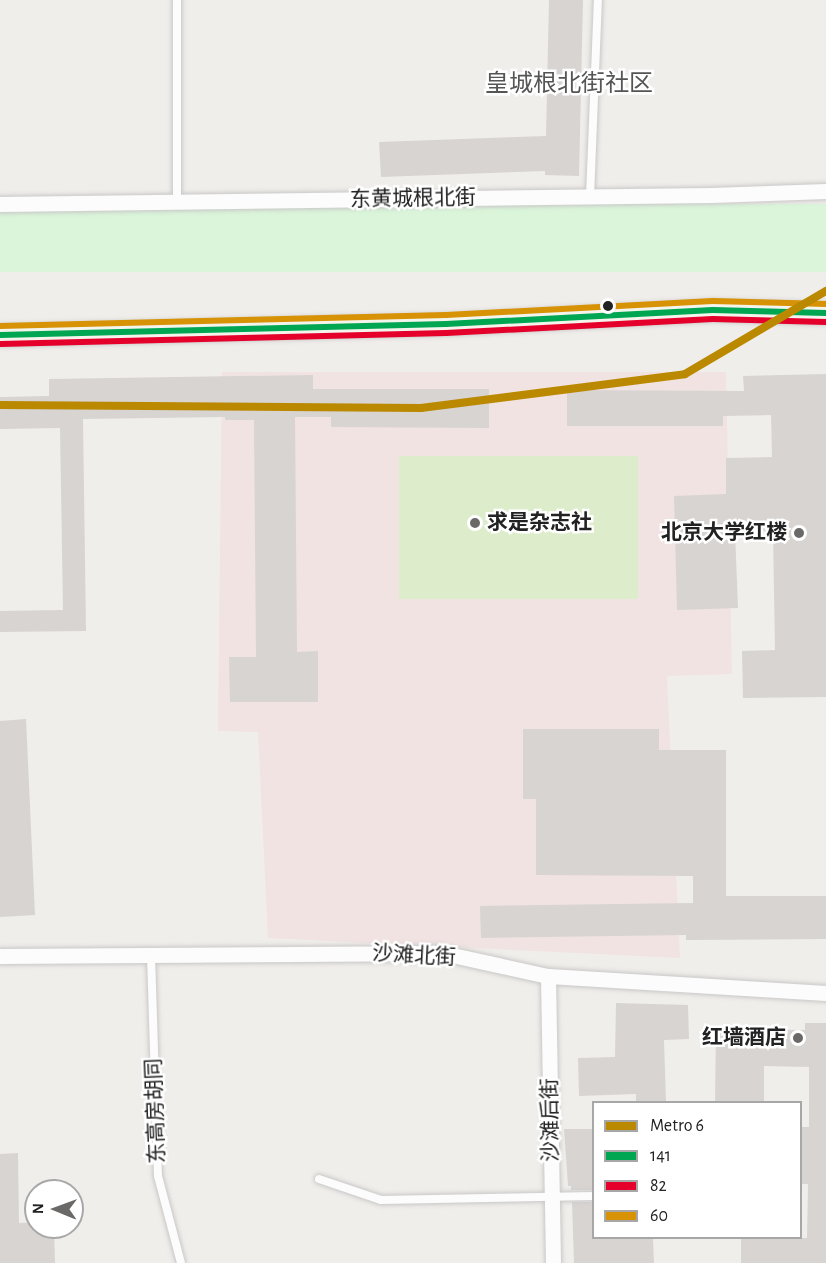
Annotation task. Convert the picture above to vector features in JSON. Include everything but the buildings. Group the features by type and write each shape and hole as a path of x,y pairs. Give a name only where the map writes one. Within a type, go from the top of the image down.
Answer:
{"main road":[{"path":"0,335 446,324 713,310 826,313"}],"street":[{"name":"东黄城根北街","path":"0,204 590,197 826,190"},
{"name":"沙滩北街","path":"0,956 442,953 548,976 826,993"},
{"name":"沙滩后街","path":"548,976 553,1263"}],"lane":[{"path":"177,0 177,201"},
{"path":"590,197 598,0"},
{"name":"东高房胡同","path":"151,955 158,1176 181,1263"},
{"path":"319,1179 381,1200 592,1196"}],"shaded area":[{"name":"求是杂志社","path":"222,372 726,372 732,674 667,676 680,958 268,938 258,732 218,731"}],"green space":[{"path":"0,204 826,204 826,272 0,272"},
{"path":"399,456 638,456 638,599 399,599"}],"metro line":[{"name":"6","path":"0,405 421,408 685,374 826,291"}],"transit line":[{"name":"60","path":"0,326 446,315 713,301 826,304"},
{"name":"141","path":"0,335 446,324 713,310 826,313"},
{"name":"82","path":"0,344 446,333 713,319 826,322"}],"place":[{"name":"求是杂志社","path":"475,523"},
{"name":"北京大学红楼","path":"799,533"},
{"name":"红墙酒店","path":"798,1038"}],"district":[{"name":"皇城根北街社区","path":"569,85"}]}
